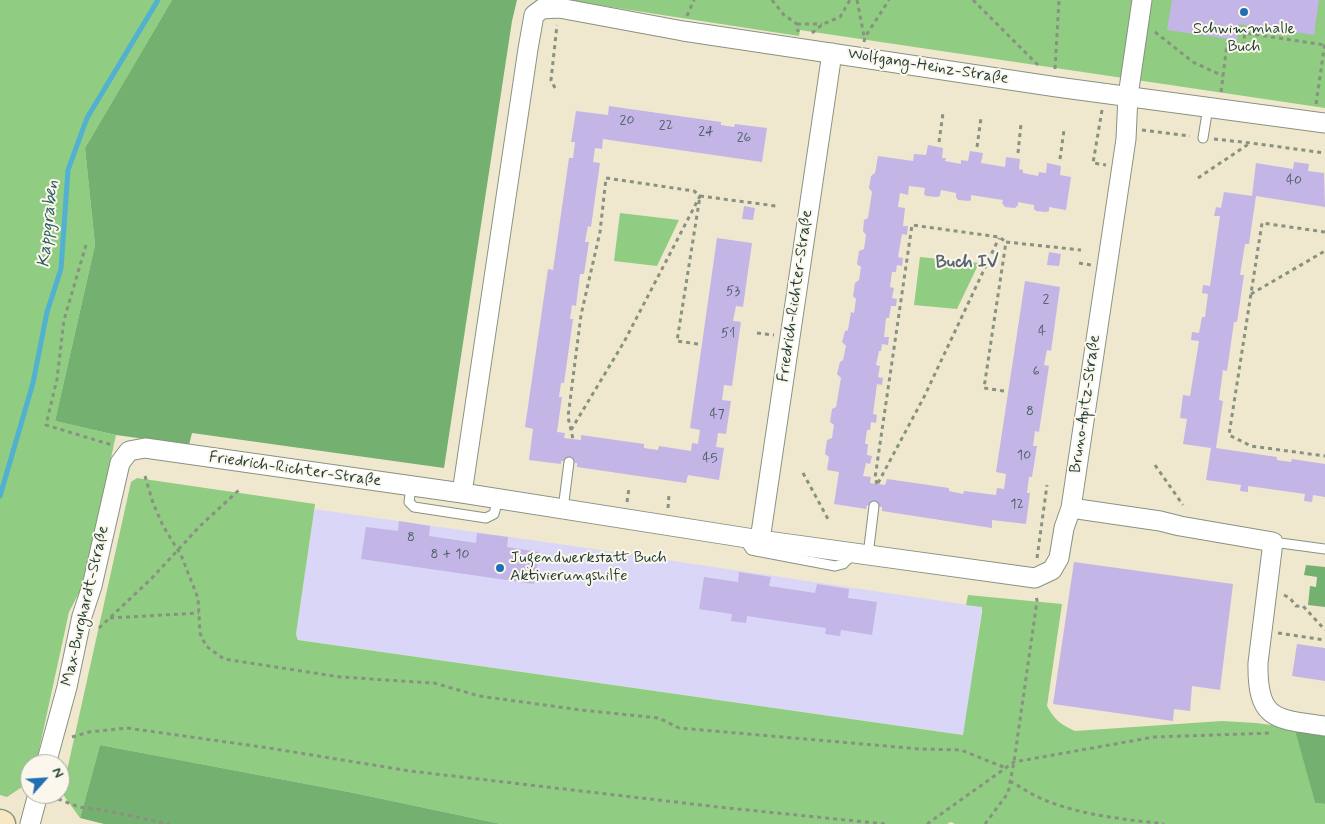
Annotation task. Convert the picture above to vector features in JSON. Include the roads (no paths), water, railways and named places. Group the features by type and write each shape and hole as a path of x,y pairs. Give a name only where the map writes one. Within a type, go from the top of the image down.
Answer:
{"street":[{"name":"Bruno-Apitz-Straße","path":"1071,508 1127,128 1128,96 1142,0"},
{"name":"Wolfgang-Heinz-Straße","path":"462,494 534,15 542,9 559,8 682,31 1057,87 1213,108 1320,116"},
{"name":"Friedrich-Richter-Straße","path":"760,540 832,53"},
{"name":"Friedrich-Richter-Straße","path":"129,451 145,448 498,499 760,540 1035,578 1052,570 1059,558 1064,528 1071,508"},
{"name":"Max-Burghardt-Straße","path":"49,754 67,687 82,616 92,586 120,463 129,451"},
{"path":"1071,508 1160,521 1273,542 1258,663 1258,678 1264,704 1271,713 1282,719 1291,722 1325,726"},
{"path":"30,824 35,804"}],"lane":[{"path":"1204,138 1213,108"},
{"path":"563,509 569,462"},
{"path":"411,487 409,502 414,507 486,518 494,514 498,499"},
{"path":"741,536 751,550 835,566 843,564 861,554 874,506"},
{"path":"1273,542 1325,549"}],"waterway":[{"name":"Kappgraben","path":"0,496 33,383 47,312 61,269 68,170 87,118 158,0"}],"place":[{"name":"Schwimmhalle Buch","path":"1244,12"},
{"name":"Jugendwerkstatt Buch Aktivierungshilfe","path":"500,568"}],"district":[{"name":"Buch IV","path":"967,263"}]}
